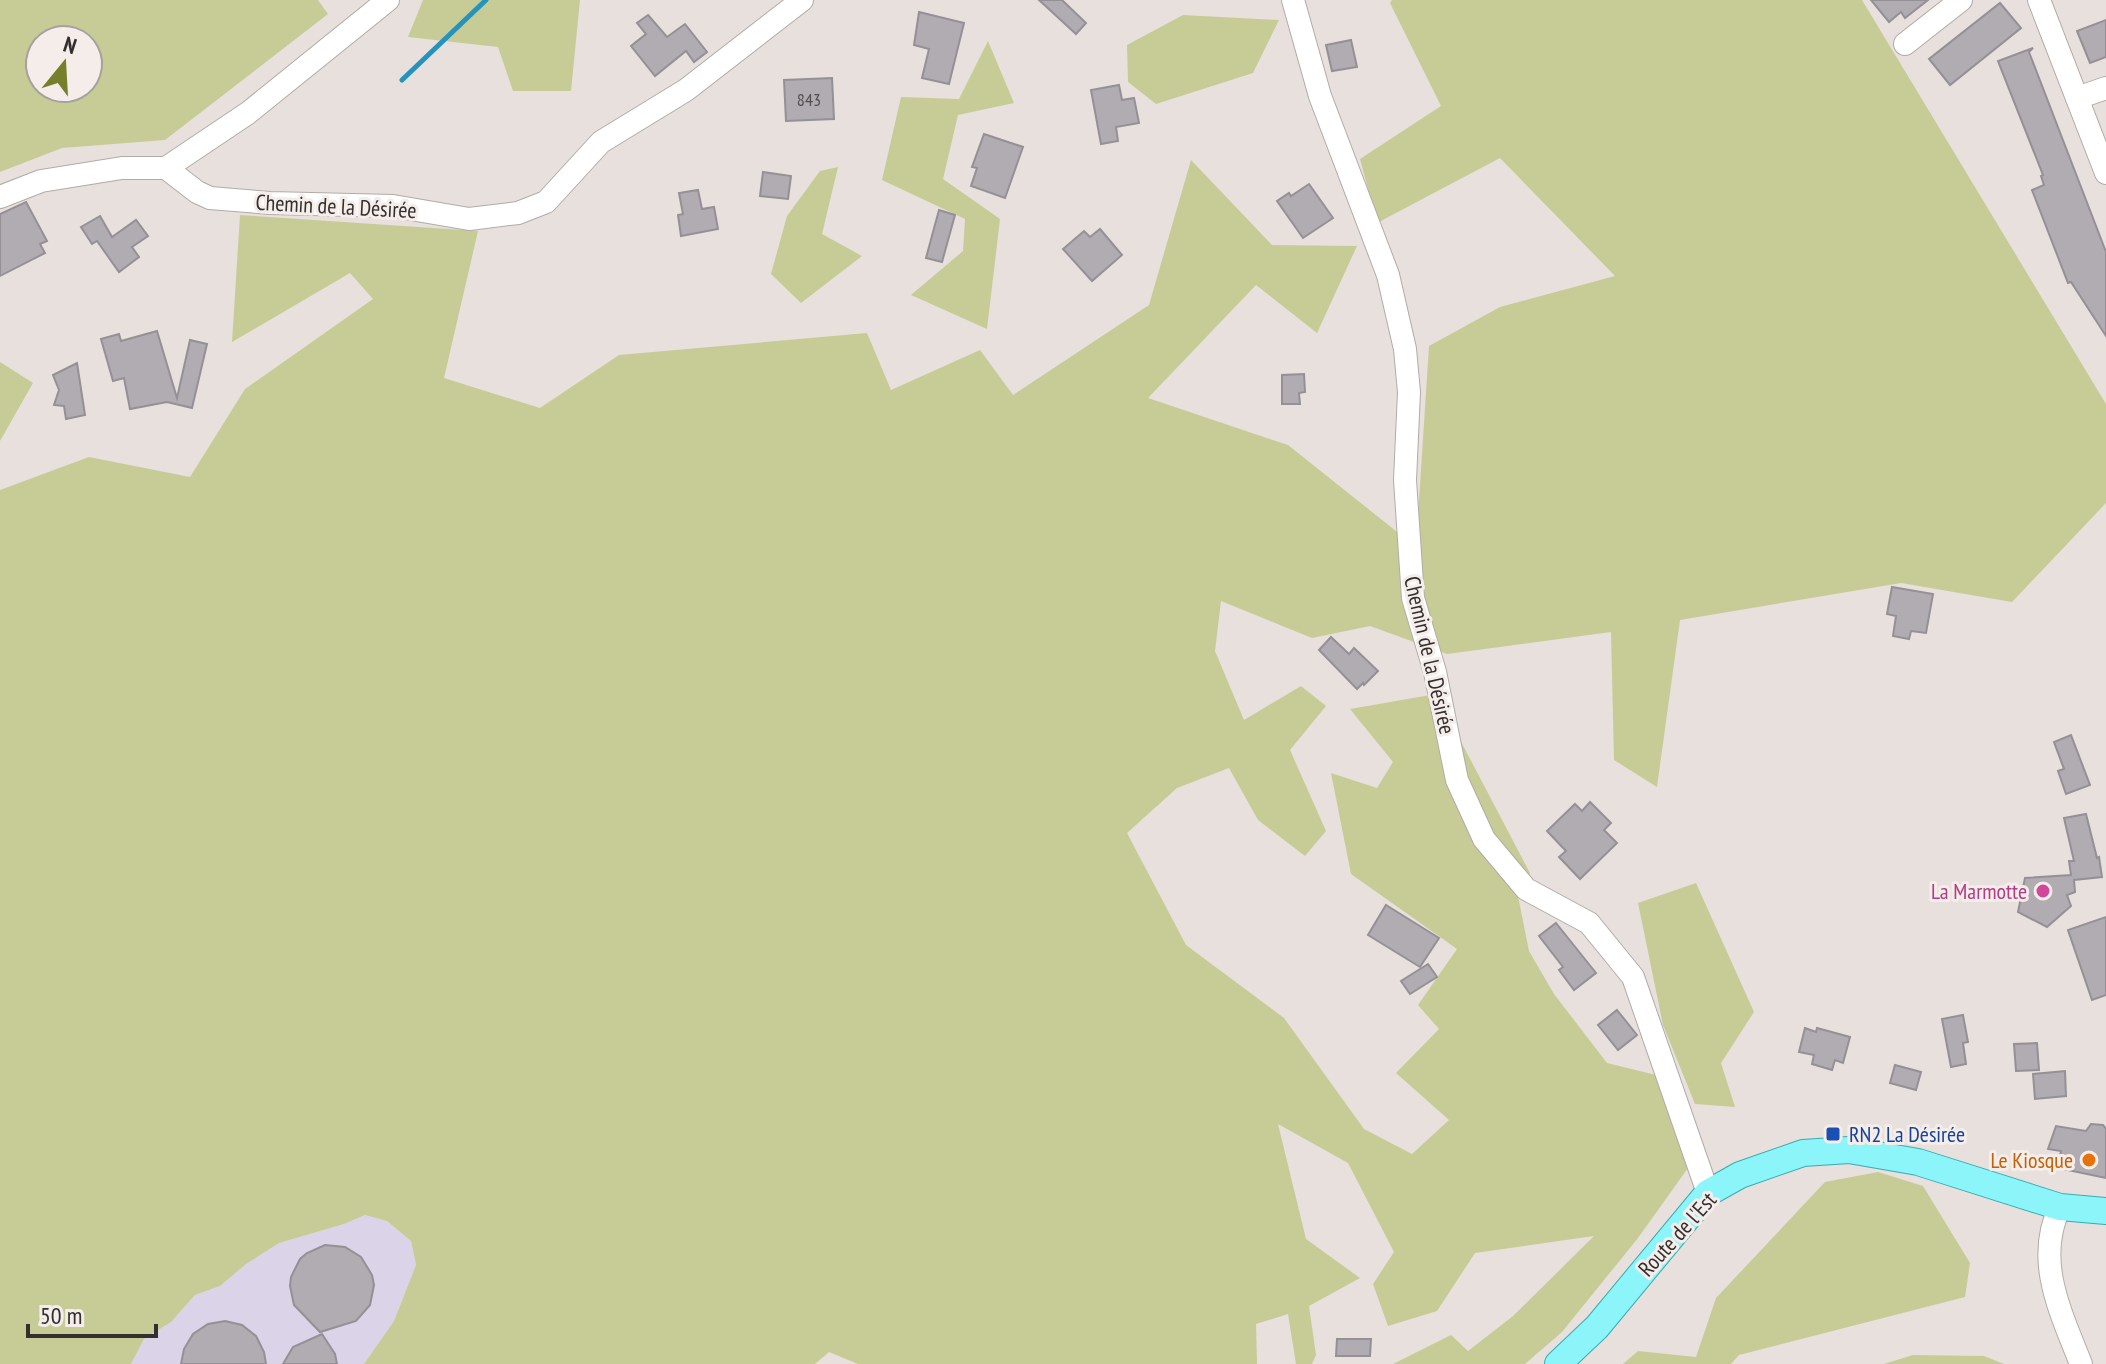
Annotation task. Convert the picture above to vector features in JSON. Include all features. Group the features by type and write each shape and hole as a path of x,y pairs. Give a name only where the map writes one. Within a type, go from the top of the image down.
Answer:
{"main road":[{"name":"Route de l'Est","path":"1562,1363 1597,1327 1708,1193 1740,1175 1803,1153 1849,1150 1918,1162 2060,1207 2106,1211"}],"street":[{"path":"0,197 41,181 122,168 166,168 248,113 388,0"},
{"name":"Chemin de la Désirée","path":"166,168 210,198 393,206 469,219 518,213 546,202 601,142 686,90 802,0"},
{"name":"Chemin de la Désirée","path":"1293,0 1320,96 1388,275 1405,349 1409,392 1405,480 1413,598 1435,672 1457,780 1484,839 1526,889 1589,923 1633,977 1708,1193"},
{"path":"1905,44 1961,0"},
{"path":"2039,0 2106,173"},
{"path":"2077,98 2106,88"},
{"path":"2060,1207 2050,1227 2049,1273 2081,1364"}],"shaded area":[{"path":"365,1215 387,1221 411,1241 416,1265 394,1321 364,1364 131,1364 144,1339 171,1322 195,1295 220,1286 246,1264 279,1243"}],"green space":[{"path":"0,0 318,0 328,14 165,140 62,148 0,172"},
{"path":"423,0 580,0 571,91 513,91 498,47 408,37"},
{"path":"1392,0 1862,0 2106,404 2106,503 2012,602 1901,583 1680,620 1657,787 1614,760 1611,632 1447,654 1370,626 1312,638 1221,601 1215,651 1244,720 1301,686 1326,706 1290,750 1326,831 1305,856 1258,820 1229,768 1177,788 1127,833 1186,945 1284,1018 1364,1129 1412,1154 1449,1120 1396,1073 1439,1029 1418,1005 1457,949 1351,874 1331,773 1377,788 1393,762 1350,709 1436,694 1530,873 1518,896 1529,951 1554,994 1607,1063 1656,1075 1688,1168 1638,1238 1562,1332 1525,1364 1393,1364 1451,1335 1468,1351 1513,1316 1594,1236 1475,1253 1437,1311 1388,1326 1373,1284 1394,1252 1348,1163 1278,1124 1306,1239 1360,1278 1309,1306 1316,1355 1312,1364 1296,1364 1288,1314 1256,1324 1257,1364 858,1364 829,1352 815,1364 364,1364 394,1321 416,1265 411,1241 387,1221 365,1215 279,1243 246,1264 220,1286 195,1295 171,1322 144,1339 131,1364 0,1364 0,490 89,457 190,477 245,389 373,299 350,273 232,342 240,215 478,231 444,378 540,408 619,355 867,333 891,390 980,350 1013,395 1149,305 1191,160 1272,245 1357,246 1317,333 1256,285 1148,398 1288,445 1416,547 1429,346 1500,307 1615,276 1500,158 1377,223 1360,159 1441,106 1390,3"},
{"path":"1183,15 1279,20 1253,73 1156,104 1128,82 1127,45"},
{"path":"988,41 1014,103 958,115 943,179 1000,219 987,329 911,295 963,251 965,219 882,180 901,97 959,99"},
{"path":"838,167 822,234 862,256 801,303 771,274 787,216 820,171"},
{"path":"0,362 33,383 0,441"},
{"path":"1696,883 1754,1012 1721,1063 1735,1107 1695,1104 1663,1025 1638,903"},
{"path":"1878,1172 1923,1186 1970,1263 1965,1297 1739,1355 1731,1364 1623,1364 1638,1351 1696,1357 1716,1298 1825,1182"},
{"path":"1913,1355 1984,1356 2004,1364 1884,1364"}],"building":[{"path":"1039,0 1062,0 1086,23 1076,34"},
{"path":"1871,0 1928,0 1905,18 1901,12 1889,22"},
{"path":"2000,3 2021,28 1950,85 1929,59"},
{"path":"919,12 964,23 949,84 922,78 929,49 914,45"},
{"path":"648,15 667,37 685,24 707,52 694,62 686,51 655,76 631,46 646,34 637,23"},
{"path":"2106,20 2106,57 2090,63 2077,31"},
{"path":"1351,40 1357,67 1332,71 1326,45"},
{"path":"2033,48 2029,52 2106,252 2106,336 2071,282 2068,283 2032,190 2044,185 2043,175 1998,61"},
{"path":"832,78 834,119 786,121 784,80"},
{"path":"1119,85 1122,100 1134,98 1139,123 1116,127 1118,141 1101,144 1091,90"},
{"path":"984,134 1023,147 1005,198 971,186 977,168 972,167"},
{"path":"763,172 791,176 788,199 760,196"},
{"path":"1309,184 1333,218 1303,238 1277,201"},
{"path":"698,190 702,209 714,207 718,229 681,236 678,215 683,214 679,193"},
{"path":"26,202 47,241 40,244 45,253 0,276 0,214"},
{"path":"939,210 955,215 942,262 926,258"},
{"path":"100,216 112,237 136,220 148,236 132,247 139,257 119,272 97,241 92,244 81,227"},
{"path":"1100,229 1122,255 1092,281 1063,249 1084,231 1090,237"},
{"path":"157,331 177,398 190,340 207,344 192,408 167,402 130,409 124,378 113,381 101,339 119,334 121,341"},
{"path":"77,363 85,415 66,419 64,406 54,405 59,390 53,375"},
{"path":"1304,374 1305,392 1299,393 1300,404 1282,404 1282,375"},
{"path":"1892,587 1933,594 1926,633 1911,631 1909,639 1893,636 1896,616 1887,614"},
{"path":"1331,637 1349,654 1354,648 1378,671 1364,685 1357,689 1319,650"},
{"path":"2071,735 2090,785 2066,794 2058,771 2064,769 2054,742"},
{"path":"1590,802 1611,823 1604,830 1617,843 1580,879 1559,857 1566,851 1547,831 1575,804 1582,811"},
{"path":"2086,814 2102,877 2074,880 2075,892 2067,895 2071,906 2047,927 2018,912 2025,878 2071,875 2069,861 2074,861 2064,818"},
{"path":"1386,905 1439,938 1420,967 1368,935"},
{"path":"2106,917 2106,995 2092,1000 2068,930"},
{"path":"1556,923 1596,973 1574,990 1559,970 1563,967 1539,936"},
{"path":"1428,964 1437,977 1410,994 1401,981"},
{"path":"1617,1010 1637,1035 1618,1050 1598,1025"},
{"path":"1963,1015 1968,1042 1963,1043 1966,1064 1951,1067 1942,1019"},
{"path":"1805,1028 1850,1037 1843,1063 1835,1060 1832,1070 1812,1064 1814,1055 1799,1052"},
{"path":"2037,1043 2039,1070 2016,1071 2014,1044"},
{"path":"1895,1065 1921,1072 1916,1090 1890,1083"},
{"path":"2065,1071 2066,1096 2035,1099 2033,1074"},
{"path":"2091,1124 2103,1125 2106,1129 2106,1178 2058,1168 2061,1151 2048,1149 2056,1126 2086,1131"},
{"path":"325,1245 345,1247 361,1257 374,1285 370,1305 356,1321 320,1332 294,1305 290,1286 300,1259"},
{"path":"225,1321 242,1325 256,1336 266,1364 181,1364 184,1349 193,1334 208,1324"},
{"path":"322,1334 335,1354 337,1364 283,1364 293,1347"},
{"path":"1337,1339 1371,1339 1370,1356 1336,1356"}],"waterway":[{"path":"402,80 486,0"}],"place":[{"name":"La Marmotte","path":"2043,891"},
{"name":"RN2 La Désirée","path":"1833,1134"},
{"name":"Le Kiosque","path":"2089,1160"}]}
